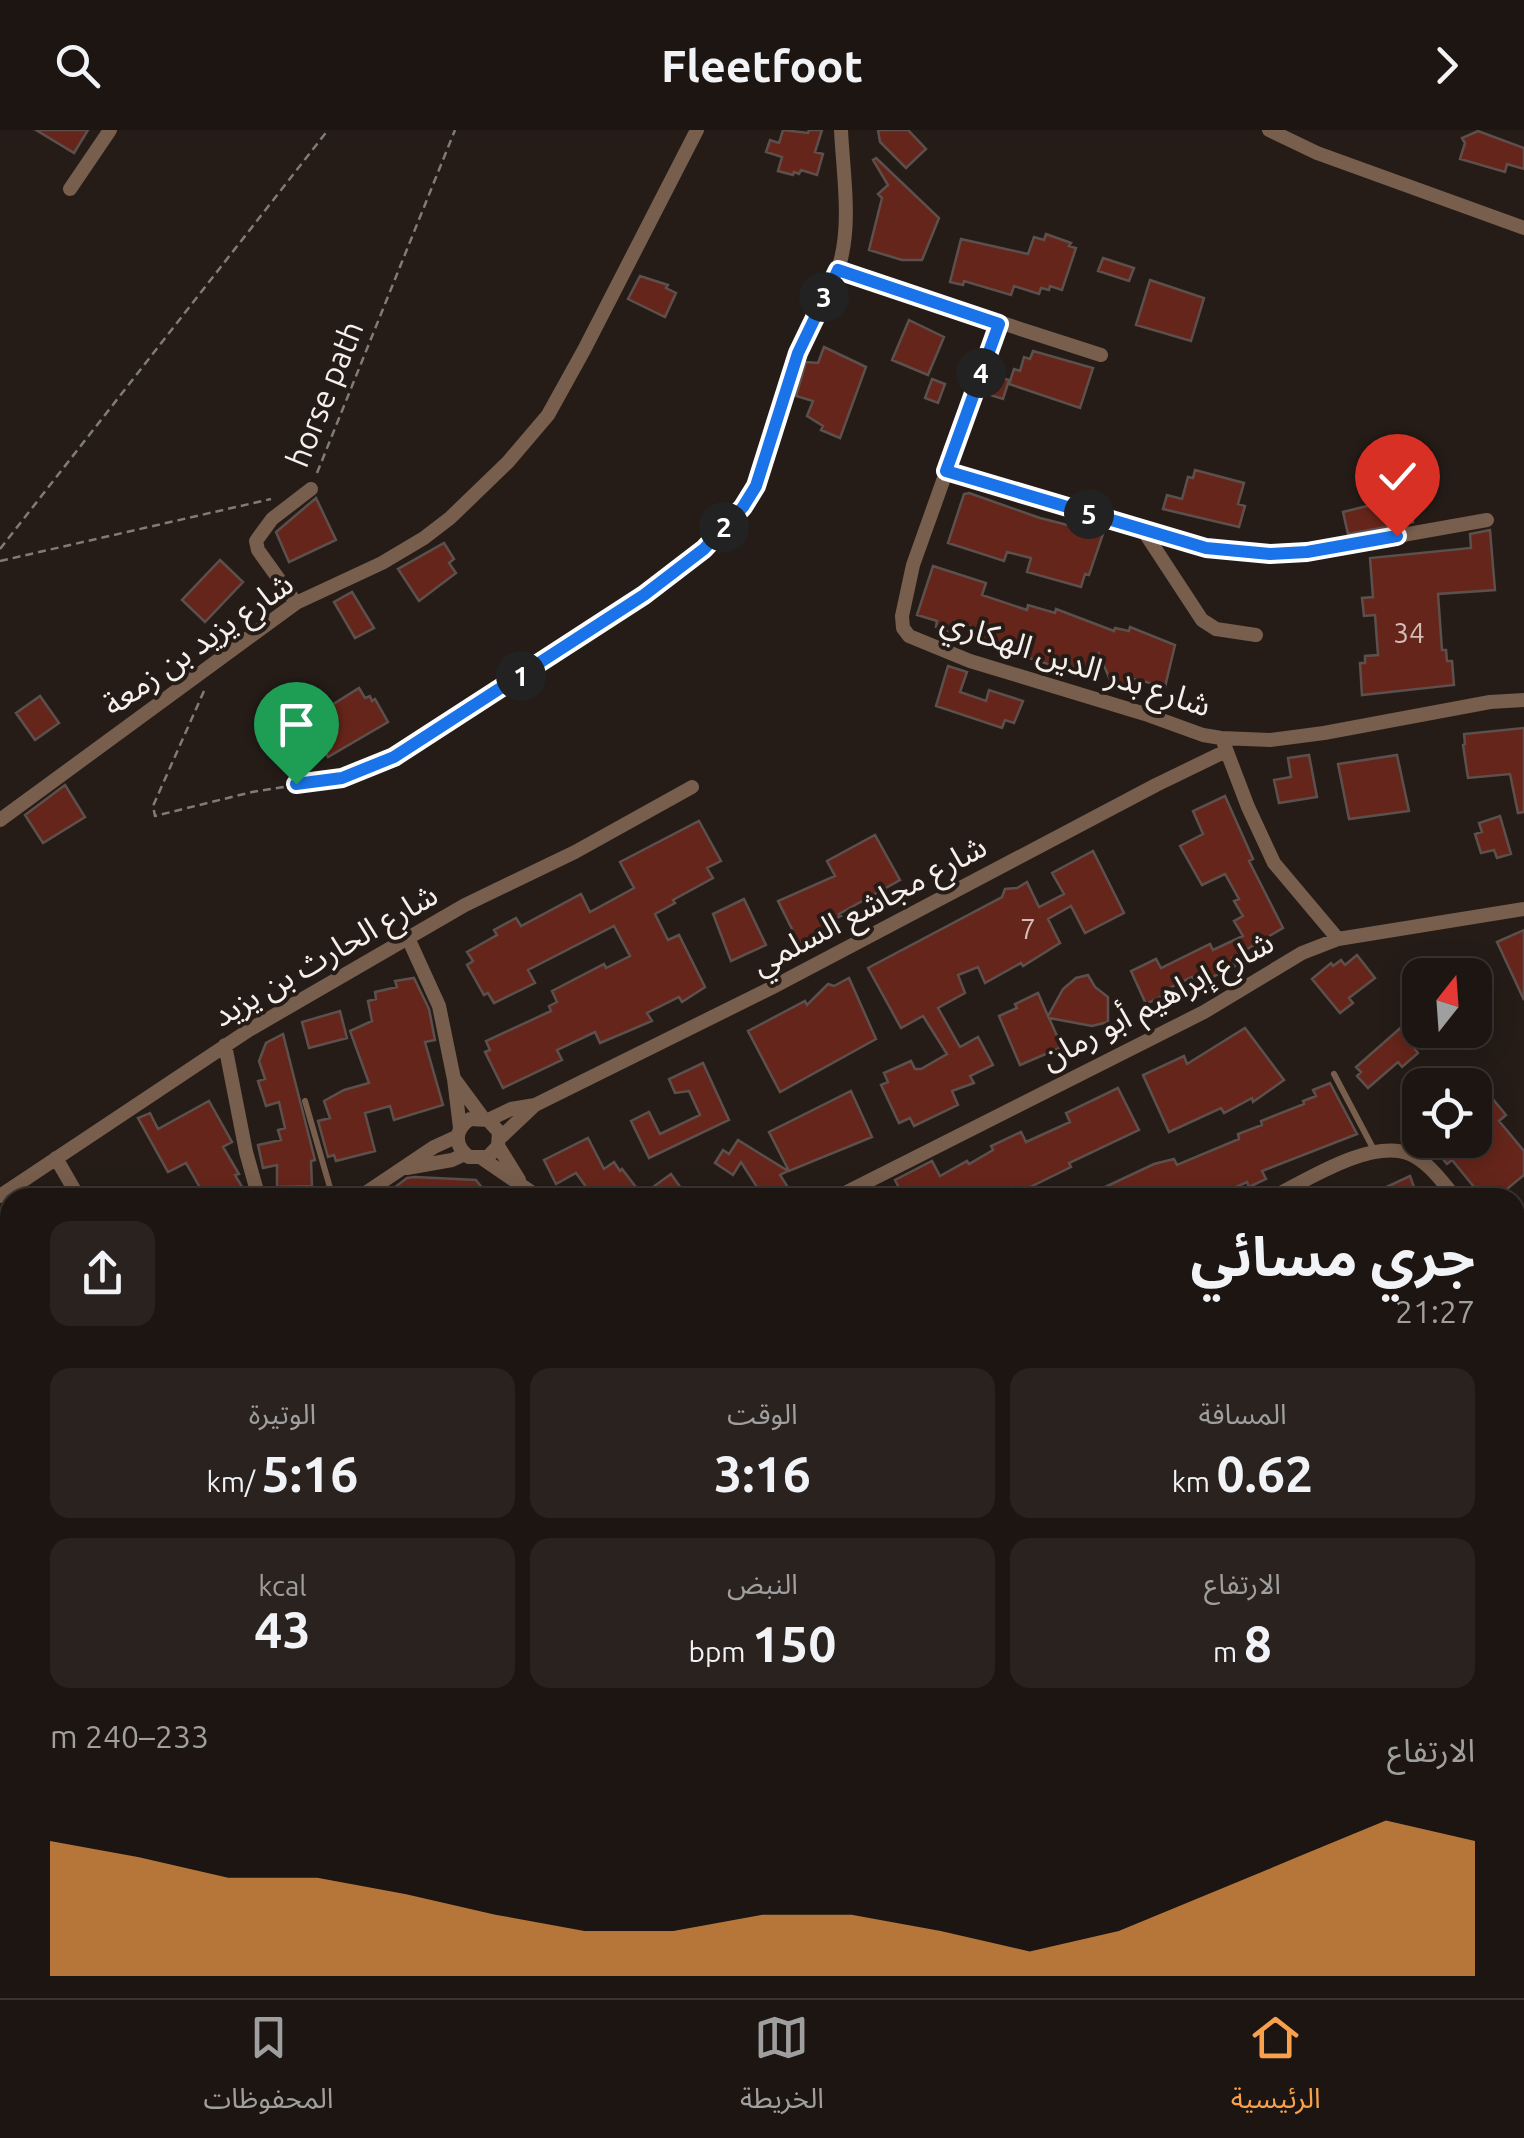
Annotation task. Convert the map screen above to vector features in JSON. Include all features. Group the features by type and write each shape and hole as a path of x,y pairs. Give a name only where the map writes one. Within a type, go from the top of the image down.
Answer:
{"street":[{"path":"70,189 110,130"},
{"name":"شارع يزيد بن زمعة","path":"0,820 296,603 382,563 424,538 450,518 527,442 548,415 584,350 697,130"},
{"path":"324,781 360,772 394,757 644,595 704,549 743,507 756,486 806,331 838,270 844,232 840,130"},
{"path":"1269,130 1318,153 1524,228"},
{"path":"838,270 1101,355"},
{"path":"999,324 946,471 1206,548 1270,554 1307,552 1487,520"},
{"name":"شارع بدر الدين الهكاري","path":"946,471 904,600 903,628 910,636 970,661 1145,714 1224,744 1524,700"},
{"path":"296,603 258,550 256,541 272,518 310,490"},
{"path":"1143,530 1202,620 1216,628 1256,635"},
{"path":"1224,744 1274,863 1338,939"},
{"name":"شارع مجاشع السلمي","path":"486,1119 536,1105 772,988 1224,744"},
{"name":"شارع الحارث بن يزيد","path":"12,1188 224,1045 465,905 616,830 692,787"},
{"name":"شارع إبراهيم أبو رمان","path":"855,1188 1204,1012 1302,954 1338,939 1524,909"},
{"path":"408,938 439,1006 465,1154"},
{"path":"224,1045 256,1188"},
{"path":"454,1079 496,1127 499,1142 521,1185"},
{"name":"شارع مجاشع السلمي","path":"499,1142 536,1105"},
{"path":"373,1188 459,1132 470,1119 486,1119"},
{"path":"483,1158 499,1142"},
{"path":"1293,1188 1375,1151 1411,1154 1430,1167 1448,1188"},
{"path":"401,1169 465,1154 483,1158 525,1188"},
{"path":"56,1158 73,1188"}],"lane":[{"path":"1334,1074 1375,1151"},
{"path":"306,1101 331,1188"}],"path":[{"path":"0,549 328,130"},
{"name":"horse path","path":"310,490 454,130"},
{"name":"horse path","path":"0,562 272,498"},
{"path":"216,662 152,806 155,816 252,792 324,781"}],"building":[{"path":"36,130 88,130 74,153"},
{"path":"783,130 822,130 815,152 823,154 817,175 801,170 793,175 778,171 782,157 766,152 770,140 779,143"},
{"path":"878,130 908,130 926,149 906,168 880,142"},
{"path":"1478,131 1524,148 1524,169 1507,164 1505,172 1460,159 1465,143 1462,138"},
{"path":"876,158 939,218 922,260 902,260 869,250 882,198 878,194 888,185 873,160"},
{"path":"1046,234 1076,248 1062,290 1050,286 1049,290 1041,288 1039,294 1014,286 1011,295 964,281 963,285 950,282 961,239 1028,254 1034,237 1044,240"},
{"path":"1103,258 1134,268 1129,281 1098,271"},
{"path":"640,276 668,285 666,288 676,293 665,317 628,299"},
{"path":"1150,280 1204,298 1191,341 1136,325"},
{"path":"909,320 944,337 928,375 892,360"},
{"path":"824,347 866,367 840,438 821,430 823,426 807,416 813,401 796,396 806,362 818,363"},
{"path":"1033,351 1093,368 1080,408 1009,384 1014,369 1020,371 1024,357 1030,359"},
{"path":"995,376 1009,380 1003,399 990,395"},
{"path":"932,379 945,384 938,403 925,398"},
{"path":"1195,470 1244,483 1238,504 1245,506 1239,527 1163,509 1167,495 1182,499 1188,477 1193,478"},
{"path":"964,494 1040,518 1103,534 1081,587 1027,572 1031,558 1007,552 1004,561 948,543"},
{"path":"1407,496 1413,522 1348,534 1343,512"},
{"path":"316,498 336,540 289,562 276,532"},
{"path":"1490,530 1495,590 1438,594 1442,650 1446,650 1447,661 1452,661 1454,685 1362,695 1360,663 1365,663 1365,656 1378,655 1375,615 1364,616 1362,598 1373,597 1370,558 1471,548 1470,534"},
{"path":"444,543 454,559 449,563 456,573 419,601 398,569"},
{"path":"220,560 243,582 205,622 182,600"},
{"path":"933,566 986,583 982,595 1027,610 1028,605 1055,613 1056,609 1114,631 1129,631 1130,627 1175,645 1165,687 1135,679 1122,686 1111,682 1099,654 1093,675 978,642 982,630 955,621 951,632 936,627 937,621 917,615"},
{"path":"352,592 374,628 355,638 334,602"},
{"path":"948,666 967,672 960,692 986,701 989,690 1023,701 1014,723 1005,720 1002,728 936,706"},
{"path":"359,688 365,698 375,699 388,722 328,757 314,734 324,728 316,715"},
{"path":"40,696 59,723 35,740 16,713"},
{"path":"1524,728 1524,812 1518,813 1510,774 1468,778 1463,745 1464,734"},
{"path":"1309,755 1317,797 1279,803 1274,780 1291,777 1288,758"},
{"path":"1397,755 1409,811 1349,819 1338,764"},
{"path":"65,785 85,817 43,843 25,815"},
{"path":"1225,796 1253,859 1249,861 1283,928 1232,958 1235,966 1196,985 1192,977 1146,1004 1131,971 1156,959 1161,968 1210,944 1213,950 1243,936 1234,921 1243,916 1234,901 1239,899 1225,874 1202,885 1180,846 1203,834 1193,811"},
{"path":"1500,816 1511,854 1497,858 1494,850 1481,853 1475,834 1482,832 1479,823"},
{"path":"699,821 721,861 707,868 713,878 655,914 668,940 679,935 705,987 682,1002 679,997 647,1013 652,1021 600,1043 595,1032 557,1050 562,1060 503,1088 485,1052 490,1050 486,1041 551,1011 549,1006 557,1002 552,991 604,964 606,968 630,956 614,926 528,970 535,983 494,1003 488,993 484,995 467,965 473,961 467,952 497,935 494,930 516,918 521,926 581,894 590,912 634,888 620,862"},
{"path":"875,835 900,880 839,914 837,924 799,943 778,901 835,876 827,861"},
{"path":"1093,851 1124,913 1085,933 1071,906 1048,919 1060,943 1023,966 1021,963 985,983 978,967 958,975 965,993 938,1008 960,1047 978,1037 993,1065 970,1076 974,1083 952,1091 958,1105 914,1126 910,1118 899,1123 881,1085 888,1082 884,1073 911,1061 915,1069 921,1069 947,1054 923,1016 901,1028 868,968 1002,897 1005,889 1027,882 1039,907 1064,894 1052,873"},
{"path":"744,899 766,945 731,961 713,914"},
{"path":"1524,930 1524,1000 1497,942"},
{"path":"1357,955 1375,978 1349,998 1353,1003 1340,1013 1312,979 1331,963 1333,966 1341,960 1345,965"},
{"path":"1088,975 1108,997 1108,1022 1092,1026 1049,1018 1062,1047 1020,1065 999,1016 1038,993 1048,1016 1063,989 1076,978"},
{"path":"414,978 429,1009 435,1040 425,1042 443,1105 394,1120 390,1106 365,1113 375,1151 336,1161 334,1155 328,1157 318,1121 330,1118 324,1101 369,1083 350,1031 372,1021 368,1001 376,999 375,992 397,987 395,981"},
{"path":"849,978 876,1039 780,1092 748,1031 805,1001 807,1005 828,984 834,986"},
{"path":"340,1011 347,1038 309,1048 302,1022"},
{"path":"1402,1027 1402,1048 1416,1048 1418,1053 1402,1067 1398,1062 1368,1088 1357,1076 1361,1072 1356,1067"},
{"path":"1245,1028 1284,1080 1253,1102 1252,1098 1224,1113 1221,1108 1169,1132 1143,1075 1184,1056 1187,1064"},
{"path":"283,1034 315,1160 311,1161 312,1186 277,1187 277,1165 263,1168 258,1145 281,1140 278,1130 285,1128 279,1102 266,1106 258,1081 265,1079 259,1061 266,1043"},
{"path":"703,1063 729,1120 649,1158 631,1121 649,1112 660,1134 700,1115 689,1091 675,1093 669,1079"},
{"path":"1330,1083 1357,1134 1262,1171 1266,1179 1249,1187 1247,1182 1234,1188 1103,1188 1154,1164 1174,1159 1177,1165 1239,1139 1238,1134 1262,1125 1261,1121 1304,1104 1303,1101 1316,1096 1313,1090"},
{"path":"1118,1088 1139,1130 1069,1163 1071,1167 1028,1188 899,1188 895,1180 932,1161 940,1176 967,1161 969,1164 993,1150 991,1146 1021,1132 1026,1142 1070,1122 1066,1113"},
{"path":"851,1091 872,1137 789,1171 769,1132"},
{"path":"1492,1098 1506,1115 1499,1121 1524,1151 1524,1175 1508,1188 1475,1188 1452,1160 1447,1164 1442,1158 1492,1158"},
{"path":"209,1101 232,1142 223,1147 243,1188 196,1188 199,1186 186,1163 168,1172 138,1118 150,1113 158,1129"},
{"path":"588,1138 604,1169 614,1162 637,1188 587,1188 576,1173 556,1184 544,1160"},
{"path":"738,1140 788,1171 780,1175 788,1188 758,1188 741,1162 733,1175 715,1163 723,1150 729,1154"},
{"path":"671,1174 681,1188 652,1188"},
{"path":"1410,1176 1414,1188 1384,1188"},
{"path":"407,1178 476,1180 482,1188 394,1188"}],"route":[{"path":"296,784 342,778 394,757 644,595 704,549 743,507 756,486 798,353 838,270 999,324 946,471 1206,548 1242,553 1307,552 1397,536"}]}
